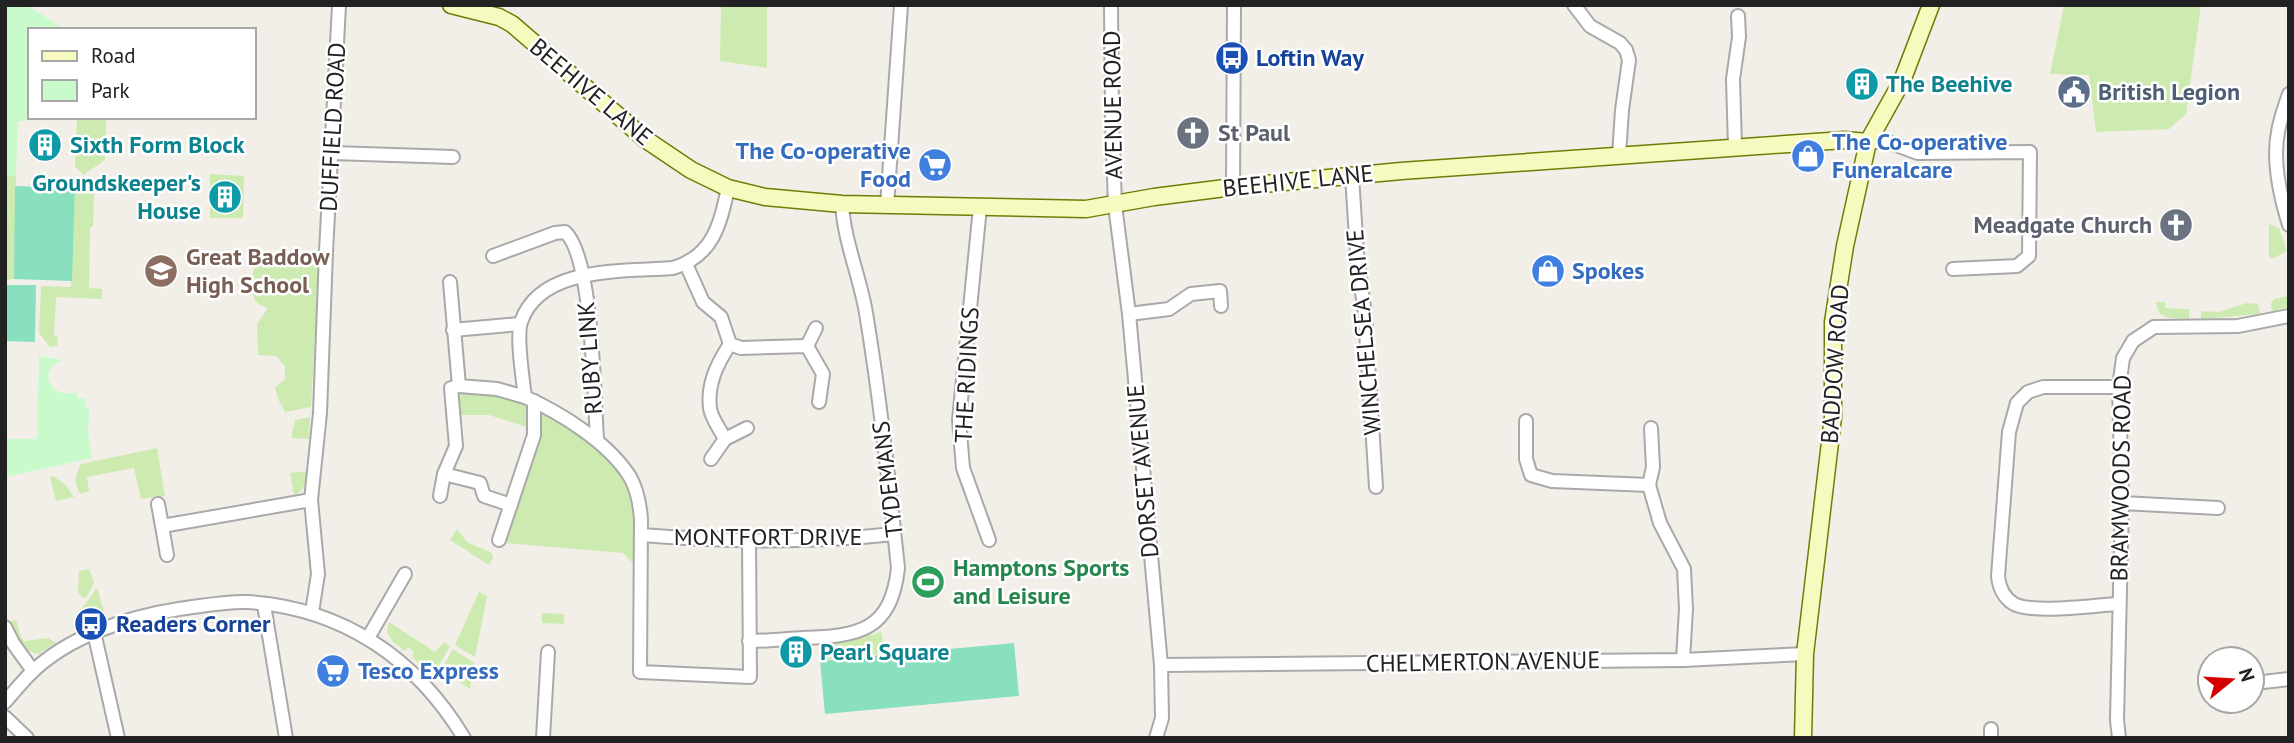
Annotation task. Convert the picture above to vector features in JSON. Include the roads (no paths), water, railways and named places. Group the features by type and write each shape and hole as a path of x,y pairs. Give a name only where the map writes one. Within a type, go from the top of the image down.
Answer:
{"main road":[{"name":"BEEHIVE LANE","path":"451,5 499,17 512,24 645,139 691,170 728,188 765,197 842,204 1086,209 1233,187 1352,176 1856,139 1868,142"},
{"name":"BADDOW ROAD","path":"1803,738 1805,654 1833,417 1833,322 1845,246 1868,142 1902,81 1931,5"}],"street":[{"name":"DUFFIELD ROAD","path":"312,612 318,574 311,500 320,413 339,5"},
{"path":"887,205 901,5"},
{"name":"AVENUE ROAD","path":"1111,5 1115,205"},
{"path":"1233,187 1234,5"},
{"path":"1574,5 1590,26 1620,43 1629,60 1619,156"},
{"path":"1735,147 1733,79 1739,37 1738,16"},
{"path":"2289,94 2278,131 2276,159 2280,195 2289,225"},
{"path":"1868,142 1888,142 1918,153 2031,152 2029,256 2017,266 1953,269"},
{"path":"333,153 453,157"},
{"name":"WINCHELSEA DRIVE","path":"1352,176 1369,368 1376,487"},
{"path":"499,540 534,435 520,324 531,304 543,291 560,282 583,276 673,268 687,264 708,248 722,214 728,188"},
{"name":"TYDEMANS","path":"749,641 844,636 869,626 884,612 895,589 898,568 866,312 843,220 842,204"},
{"name":"DORSET AVENUE","path":"1115,205 1129,314 1161,666 1162,718 1156,738"},
{"name":"THE RIDINGS","path":"980,207 959,420 963,468 989,540"},
{"name":"RUBY LINK","path":"493,256 555,233 565,232 571,238 583,276 597,439"},
{"path":"687,264 703,302 721,317 730,344 711,379 710,410 724,439"},
{"path":"450,282 460,386"},
{"path":"1129,314 1169,309 1191,293 1220,291 1221,306"},
{"name":"BRAMWOODS ROAD","path":"2119,738 2117,720 2122,503 2119,387 2123,358 2133,341 2146,331 2162,326 2238,326 2289,316"},
{"path":"453,330 520,324"},
{"path":"807,346 816,328"},
{"path":"730,344 741,348 807,346"},
{"path":"807,346 823,374 819,402"},
{"path":"440,496 444,474 456,446 451,387 497,389 530,399 597,439 630,477 639,504 642,535 640,672 750,677 749,540"},
{"path":"2119,387 2043,387 2028,392 2017,403 2009,432 1998,576 1999,584 2009,600 2026,608 2119,604"},
{"path":"1526,421 1525,459 1531,475 1552,481 1649,485"},
{"path":"711,459 724,439 747,428"},
{"path":"1651,428 1653,467 1649,485 1660,523 1684,569 1686,609 1683,660"},
{"path":"444,474 480,483 484,496 511,505"},
{"path":"162,526 311,500"},
{"path":"2122,503 2218,508"},
{"path":"158,504 167,555"},
{"name":"MONTFORT DRIVE","path":"642,535 749,540 837,540 894,534"},
{"path":"368,638 405,573"},
{"path":"5,702 33,671 94,632 161,612 247,602 312,612 368,638 424,683 453,718 464,738"},
{"path":"264,605 286,738"},
{"path":"5,627 33,671"},
{"path":"94,632 118,738"},
{"path":"543,738 548,652"},
{"name":"CHELMERTON AVENUE","path":"1161,666 1683,660 1805,654"},
{"path":"2266,682 2289,679"},
{"path":"5,717 27,738"}],"place":[{"name":"Loftin Way","path":"1232,58"},
{"name":"The Beehive","path":"1862,84"},
{"name":"British Legion","path":"2074,92"},
{"name":"St Paul","path":"1193,133"},
{"name":"Sixth Form Block","path":"45,145"},
{"name":"The Co-operative Funeralcare","path":"1808,156"},
{"name":"The Co-operative Food","path":"935,165"},
{"name":"Groundskeeper's House","path":"225,197"},
{"name":"Meadgate Church","path":"2176,225"},
{"name":"Great Baddow High School","path":"161,271"},
{"name":"Spokes","path":"1548,271"},
{"name":"Hamptons Sports and Leisure","path":"928,582"},
{"name":"Readers Corner","path":"91,624"},
{"name":"Pearl Square","path":"796,652"},
{"name":"Tesco Express","path":"333,671"}]}
